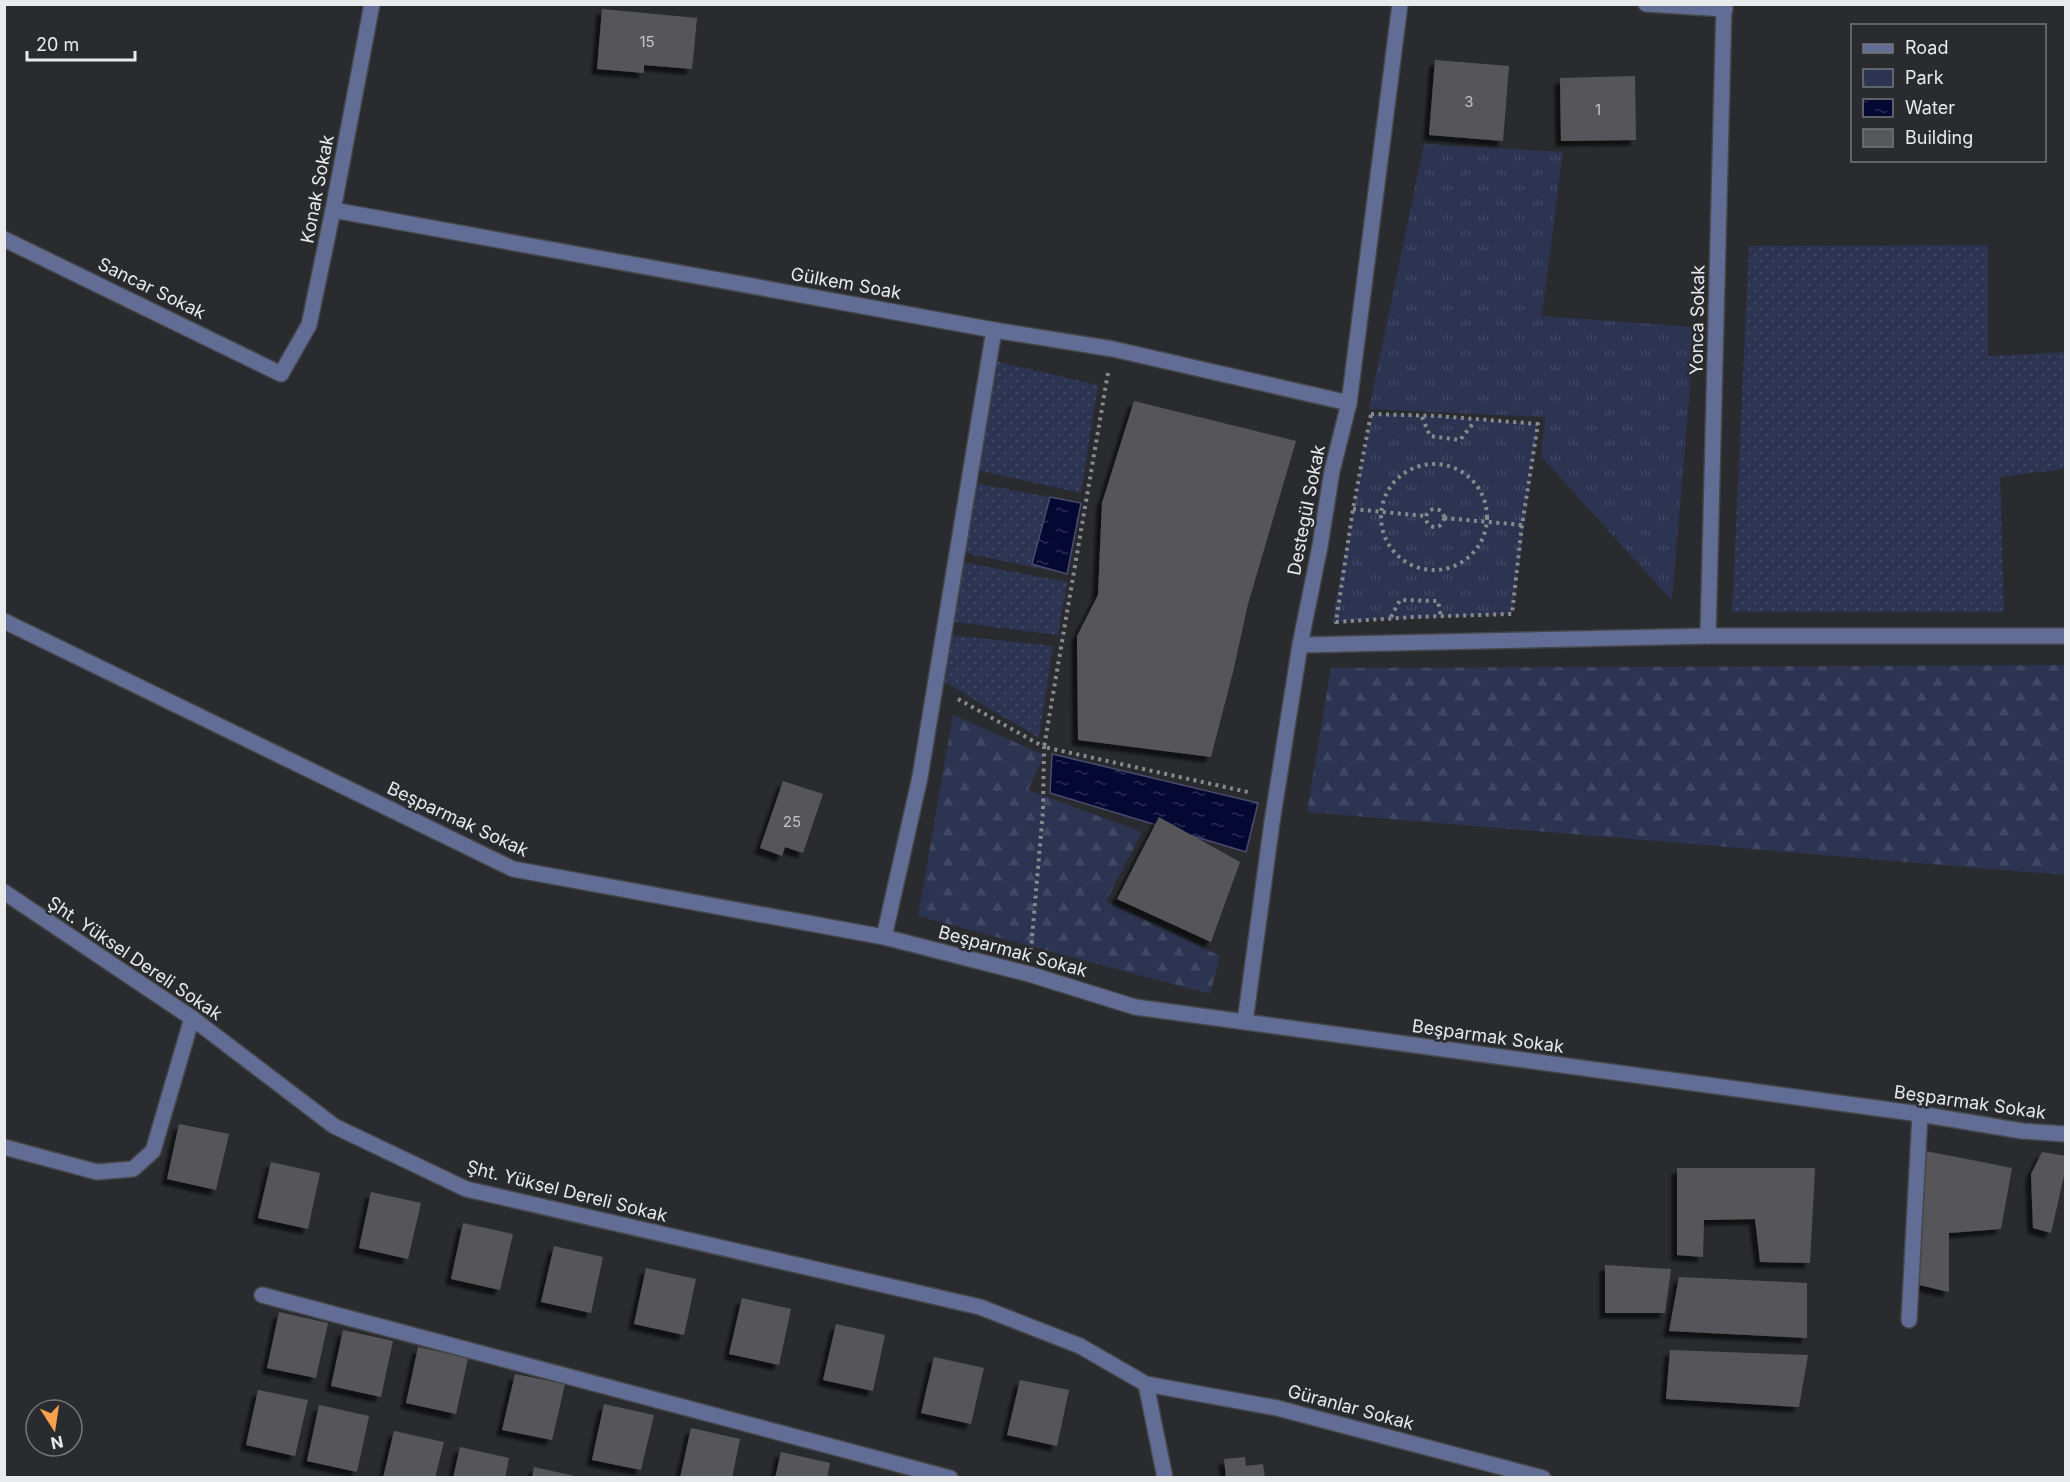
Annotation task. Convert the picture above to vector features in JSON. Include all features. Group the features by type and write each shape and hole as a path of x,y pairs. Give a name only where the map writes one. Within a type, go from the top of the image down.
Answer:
{"street":[{"name":"Konak Sokak","path":"281,374 309,325 372,4"},
{"name":"Destegül Sokak","path":"1245,1022 1300,645 1332,471 1349,403 1400,4"},
{"path":"1646,4 1724,7"},
{"name":"Yonca Sokak","path":"1708,636 1724,7"},
{"name":"Gülkem Soak","path":"333,210 994,330 1113,349 1349,403"},
{"name":"Sancar Sokak","path":"4,239 281,374"},
{"path":"884,937 920,777 994,330"},
{"name":"Beşparmak Sokak","path":"4,621 513,870 884,937 1029,974 1135,1007 1920,1114 2022,1131 2066,1134"},
{"path":"1300,645 1708,636 2066,636"},
{"name":"Şht. Yüksel Dereli Sokak","path":"4,892 192,1018 334,1126 466,1189 980,1306 1080,1346 1146,1384"},
{"path":"4,1147 97,1172 133,1169 153,1150 192,1018"},
{"path":"1910,1320 1920,1114"},
{"path":"262,1295 950,1478"},
{"path":"1146,1384 1165,1478"},
{"name":"Güranlar Sokak","path":"1146,1384 1277,1408 1543,1478"}],"path":[{"path":"1029,974 1043,811 1044,747 1113,349"},
{"path":"1371,414 1475,420 1538,424 1522,525 1512,614 1336,622 1353,509 1371,414"},
{"path":"1421,416 1430,436 1460,440 1475,420"},
{"path":"1436,463 1453,466 1468,475 1480,488 1487,504 1488,521 1484,538 1463,562 1448,568 1432,570 1416,567 1402,559 1390,548 1383,533 1382,512 1382,501 1390,485 1402,473 1418,465 1436,463"},
{"path":"1353,509 1425,516"},
{"path":"1430,510 1441,511 1444,518 1442,525 1432,527 1427,523 1425,516 1430,510"},
{"path":"1444,518 1522,525"},
{"path":"1390,618 1400,600 1438,601 1442,617"},
{"path":"936,687 1044,747 1276,798"}],"green space":[{"path":"1424,144 1563,152 1542,316 1695,327 1672,601 1541,456 1545,417 1369,409"},
{"path":"1988,245 1988,356 2066,352 2065,469 2000,477 2004,612 1732,612 1749,246"},
{"path":"995,361 1098,385 1081,493 972,469"},
{"path":"1371,414 1438,416 1538,424 1512,614 1332,622"},
{"path":"969,482 1081,503 1067,574 960,552"},
{"path":"957,561 1067,582 1058,635 947,621"},
{"path":"942,634 1053,646 1039,738 935,676"},
{"path":"2065,665 2065,875 1307,812 1331,668"},
{"path":"953,715 1044,755 1028,790 1142,832 1106,901 1220,956 1210,994 918,916"}],"water":[{"path":"1050,497 1081,503 1067,574 1032,564"},
{"path":"1052,754 1258,803 1246,852 1050,793"}],"building":[{"path":"602,9 697,18 692,69 644,65 644,73 597,69"},
{"path":"1435,60 1509,66 1503,141 1429,135"},
{"path":"1635,76 1636,140 1561,141 1560,78"},
{"path":"1134,401 1296,441 1248,604 1211,757 1078,740 1077,636 1098,595 1102,503"},
{"path":"783,781 823,794 803,853 785,847 782,856 760,848"},
{"path":"1159,817 1240,862 1211,942 1117,899"},
{"path":"179,1124 229,1134 216,1190 167,1179"},
{"path":"1926,1151 2012,1168 2001,1229 1949,1233 1949,1292 1911,1283"},
{"path":"2042,1152 2066,1156 2066,1167 2051,1233 2033,1228 2031,1174"},
{"path":"271,1162 320,1173 308,1229 258,1218"},
{"path":"1677,1168 1815,1168 1810,1263 1760,1262 1755,1219 1704,1220 1703,1257 1677,1255"},
{"path":"371,1192 421,1203 408,1259 359,1248"},
{"path":"463,1223 513,1234 500,1290 451,1279"},
{"path":"554,1246 603,1257 591,1313 541,1302"},
{"path":"1605,1265 1671,1269 1665,1313 1605,1313"},
{"path":"646,1268 696,1279 684,1335 634,1324"},
{"path":"1679,1277 1807,1283 1807,1338 1669,1331"},
{"path":"742,1298 791,1309 779,1365 729,1354"},
{"path":"279,1312 328,1323 316,1378 267,1368"},
{"path":"836,1324 885,1335 873,1391 823,1380"},
{"path":"343,1330 393,1341 381,1397 331,1386"},
{"path":"418,1347 468,1358 456,1414 406,1403"},
{"path":"1670,1350 1808,1355 1799,1407 1666,1399"},
{"path":"934,1357 984,1368 971,1424 921,1413"},
{"path":"515,1374 565,1384 552,1440 502,1430"},
{"path":"1020,1380 1069,1390 1057,1446 1007,1435"},
{"path":"258,1390 308,1400 295,1456 246,1445"},
{"path":"604,1404 654,1415 641,1470 592,1460"},
{"path":"319,1405 369,1416 357,1472 307,1461"},
{"path":"691,1428 740,1439 732,1478 680,1478"},
{"path":"394,1431 444,1442 435,1478 383,1478"},
{"path":"460,1447 509,1458 505,1478 453,1478"},
{"path":"781,1452 830,1463 827,1478 775,1478"},
{"path":"1245,1457 1246,1466 1263,1464 1265,1478 1226,1478 1224,1459"},
{"path":"534,1467 579,1477 579,1478 532,1478"}]}
